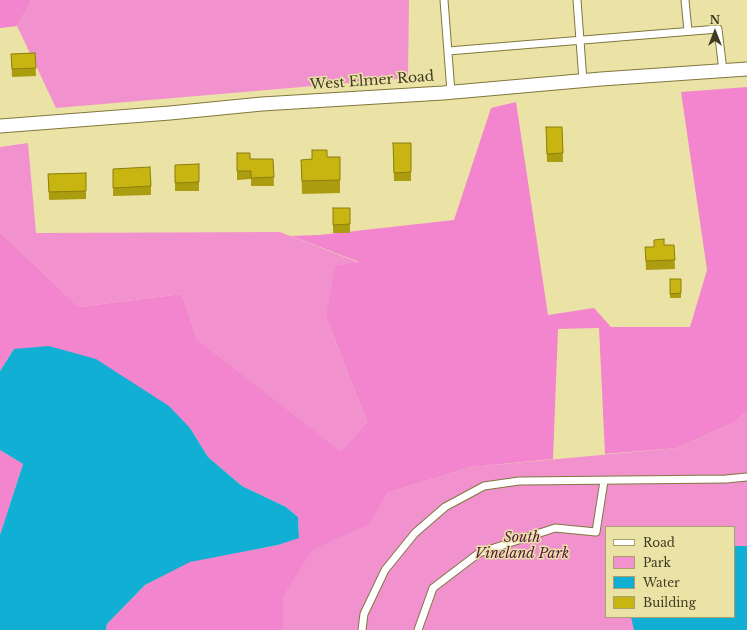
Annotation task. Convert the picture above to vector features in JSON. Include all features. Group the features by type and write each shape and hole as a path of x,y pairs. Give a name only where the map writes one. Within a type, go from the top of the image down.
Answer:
{"street":[{"name":"West Elmer Road","path":"0,126 170,113 262,104 451,92 747,69"}],"lane":[{"path":"444,0 451,92"},
{"path":"577,0 583,81"},
{"path":"685,0 688,31"},
{"path":"448,51 718,29 723,71"},
{"path":"362,630 364,614 385,570 415,533 445,508 484,486 519,481 726,479 747,477"},
{"path":"418,630 433,588 479,553 555,528 596,532 604,481"}],"green space":[{"path":"32,0 409,0 408,78 56,108 17,26"},
{"path":"28,143 36,233 280,232 360,263 326,317 367,422 341,453 197,339 182,294 79,307 0,232 0,147"},
{"name":"South Vineland Park","path":"747,411 747,630 107,630 387,493 471,467 677,448 735,422"}],"shaded area":[{"path":"0,0 32,0 17,26 0,28"},
{"path":"747,87 747,411 735,422 677,448 605,454 599,328 558,329 553,459 471,467 387,493 369,524 312,550 283,596 283,630 106,630 107,624 145,585 190,561 278,545 299,538 298,517 286,507 242,486 208,457 190,428 14,349 0,371 0,232 79,307 182,294 197,339 341,452 367,422 326,317 335,266 359,262 291,236 319,235 454,220 491,108 516,102 548,315 594,308 611,327 690,327 707,270 681,92"},
{"path":"0,450 23,464 0,535"}],"water":[{"path":"49,346 96,359 169,406 190,428 208,457 242,486 286,507 298,517 299,538 278,545 190,562 145,585 107,624 106,630 0,630 0,535 23,464 0,450 0,371 14,349"},
{"path":"735,546 747,546 747,630 634,630 631,618 735,618"}],"building":[{"path":"35,53 36,68 12,69 11,54"},
{"path":"546,127 562,127 563,153 547,154"},
{"path":"393,143 411,143 411,172 394,173"},
{"path":"312,150 327,150 327,157 340,157 340,180 302,181 301,160 312,159"},
{"path":"237,153 250,153 250,159 273,159 274,177 251,178 251,171 237,171"},
{"path":"199,164 199,182 175,183 175,165"},
{"path":"150,167 151,186 113,188 113,169"},
{"path":"86,173 86,191 49,192 48,174"},
{"path":"333,208 350,208 350,224 333,225"},
{"path":"664,239 664,245 674,245 675,260 646,261 645,247 654,247 654,240"},
{"path":"670,279 681,279 681,293 670,294"}]}
